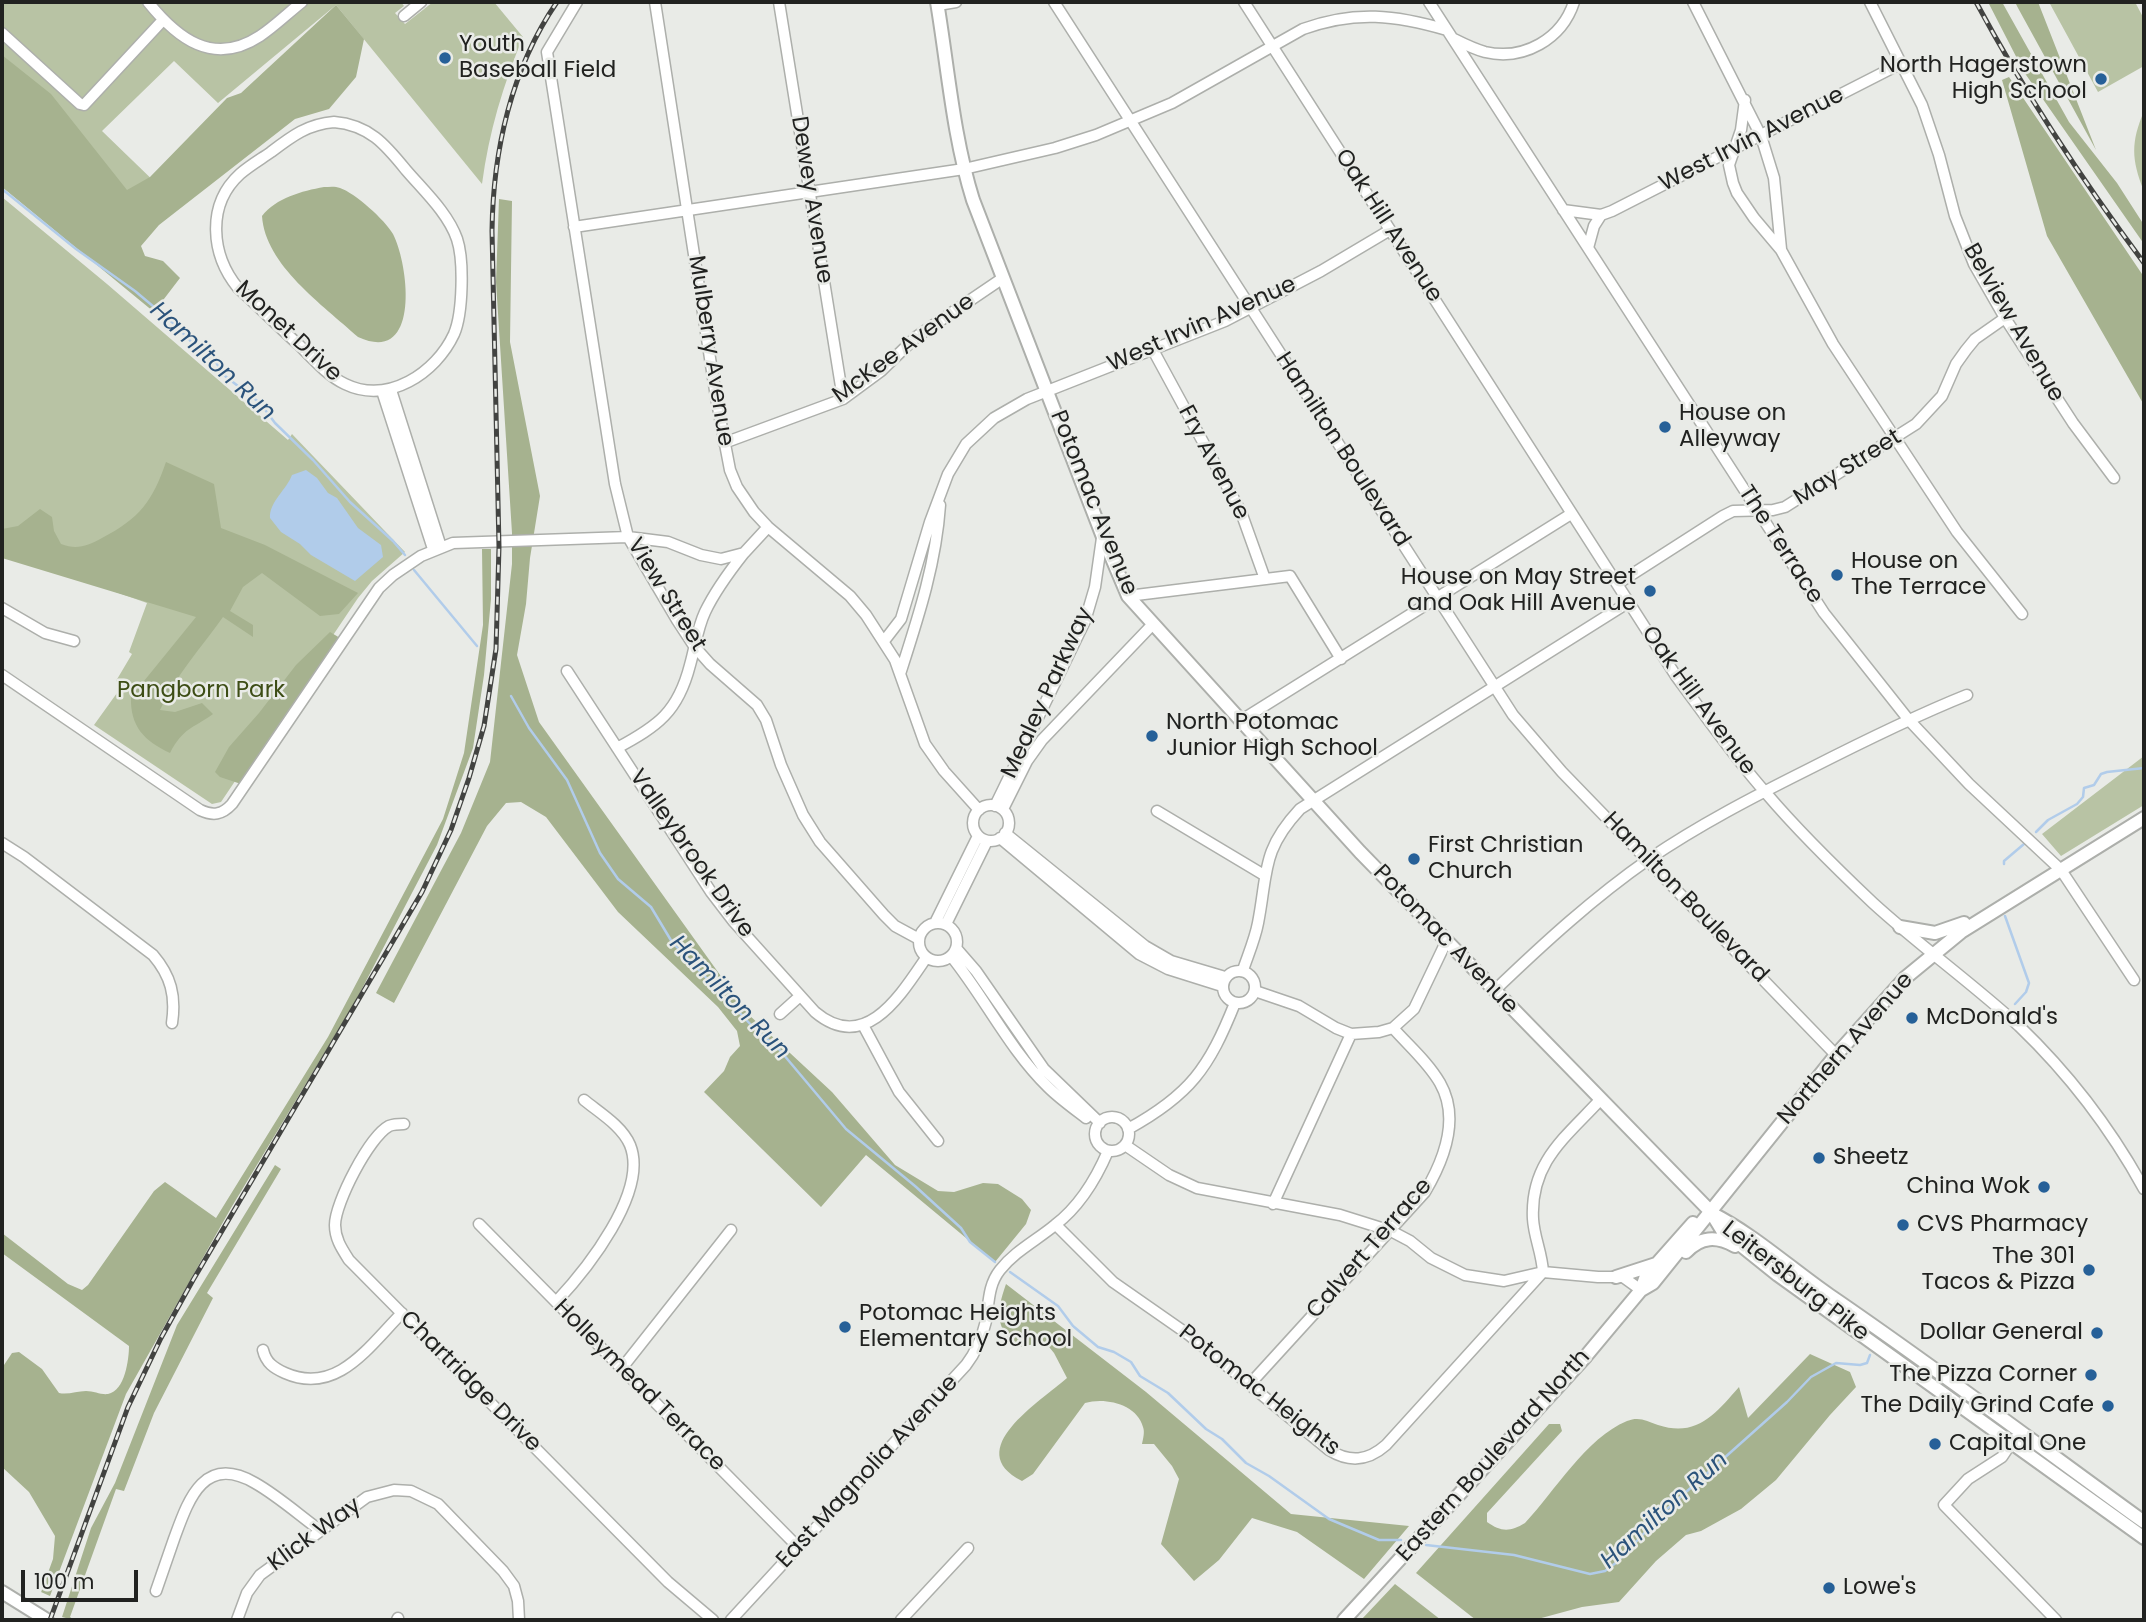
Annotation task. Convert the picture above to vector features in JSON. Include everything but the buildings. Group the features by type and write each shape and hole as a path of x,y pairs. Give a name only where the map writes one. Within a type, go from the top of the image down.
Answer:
{"main road":[{"name":"Potomac Avenue","path":"937,3 964,169 1102,537 1128,596 1313,801 1446,942 1711,1212"},
{"name":"Northern Avenue","path":"1711,1212 1881,1002 1932,954 1996,908 2144,818"},
{"path":"1900,927 1935,933 1996,908"},
{"name":"Eastern Boulevard North","path":"1344,1620 1586,1356 1641,1290 1653,1283 1663,1264 1711,1212"},
{"name":"Leitersburg Pike","path":"1711,1212 1722,1230 1778,1275 2144,1538"},
{"name":"Leitersburg Pike","path":"1711,1212 1731,1223 2021,1430 2144,1522"},
{"path":"1616,1276 1676,1263 1693,1245 1706,1238 1723,1239 1778,1275"},
{"path":"2,1592 47,1620"}],"street":[{"path":"148,2 180,37 207,47 228,48 258,38 302,2"},
{"path":"404,16 421,2"},
{"name":"View Street","path":"577,2 547,52 615,484 628,537 694,646 710,664 757,705 766,720 791,790 821,842 895,926 919,939"},
{"name":"Mulberry Avenue","path":"655,2 723,443 730,470 737,487 754,512 850,596 884,641 900,674 925,744 944,771 979,810"},
{"name":"Dewey Avenue","path":"779,2 842,398"},
{"path":"937,3 956,2"},
{"name":"Hamilton Boulevard","path":"1054,2 1494,688 1535,742 1836,1055"},
{"name":"Oak Hill Avenue","path":"1244,2 1683,686 1764,791 1827,859 1900,927 2019,1026 2062,1071 2099,1117 2144,1189"},
{"name":"The Terrace","path":"1429,2 1824,613 1908,719 1969,783 2061,870 2134,979"},
{"path":"574,227 964,169 1055,148 1131,122 1203,87 1303,29 1348,16 1392,17 1450,34 1486,52 1518,53 1532,48 1557,32 1574,2"},
{"path":"1693,2 1762,136 1774,178 1781,250"},
{"name":"Belview Avenue","path":"1870,2 1902,63 1932,131 1963,240 1987,289 2073,423 2114,478"},
{"path":"2,33 80,104 84,104 163,20"},
{"name":"West Irvin Avenue","path":"1601,215 1902,63"},
{"path":"1745,100 1742,123 1729,165 1737,193 1781,250 1833,344 1894,439 1957,532 2022,614"},
{"name":"Monet Drive","path":"320,123 346,123 376,136 444,216 456,238 460,258 460,309 455,332 443,351 422,373 412,381 387,390 360,389 346,385 323,368 238,288 229,277 218,253 216,225 221,205 239,174 297,132 320,123"},
{"path":"1563,210 1601,215 1594,226 1588,248"},
{"name":"West Irvin Avenue","path":"884,641 901,619 929,522 948,474 967,444 994,418 1011,407 1225,321 1321,271 1390,229"},
{"name":"McKee Avenue","path":"723,443 842,398 881,371 916,337 1003,278"},
{"name":"May Street","path":"1617,584 1733,511 1785,507 1801,499 1916,424 1942,396 1956,364 1975,340 2005,318"},
{"name":"Fry Avenue","path":"1153,350 1241,512 1265,579"},
{"path":"387,390 437,548"},
{"path":"900,674 932,569 937,544 940,494"},
{"path":"1240,721 1572,514"},
{"path":"618,748 648,731 669,711 686,679 704,614 715,592 744,553 768,527"},
{"path":"2,676 200,810 214,815 232,804 379,588 405,566 437,548 468,541 628,537 668,542 712,558 721,559 744,553"},
{"name":"Mealey Parkway","path":"999,807 1085,621 1095,587 1102,537"},
{"path":"1128,596 1290,576 1341,659"},
{"path":"1243,970 1257,926 1264,875 1271,852 1281,831 1300,808 1629,603"},
{"path":"2,608 44,633 74,640"},
{"name":"Mealey Parkway","path":"999,807 1042,740 1153,624"},
{"name":"Valleybrook Drive","path":"567,671 711,892 734,922 815,1012 834,1026 844,1028 863,1025"},
{"path":"1494,991 1576,916 1648,860 1764,791 1908,719 1967,695"},
{"path":"983,838 973,823 984,806 999,807 1009,821 1003,836"},
{"path":"1157,811 1264,875"},
{"path":"983,838 1003,836 1139,954 1168,969 1223,982"},
{"path":"941,923 956,935 953,952 943,960 934,961 926,957 919,946 919,939 924,928 941,923 983,838"},
{"path":"2,843 153,955 167,973 172,985 175,1006 172,1023"},
{"path":"1255,991 1299,1006 1351,1034 1379,1032 1393,1028 1414,1009 1446,942"},
{"path":"953,952 976,971 1044,1069 1099,1125"},
{"path":"926,957 897,997 880,1014 863,1025 899,1092 938,1141"},
{"path":"1243,970 1253,978 1255,991 1247,1001 1235,1003 1223,994 1223,982 1230,972 1243,970"},
{"path":"780,1014 800,996"},
{"path":"1128,1129 1154,1115 1191,1085 1215,1051 1235,1003"},
{"name":"Calvert Terrace","path":"1249,1385 1425,1192 1441,1160 1449,1126 1449,1110 1439,1082 1393,1028"},
{"path":"1273,1204 1351,1034"},
{"path":"556,1302 578,1279 606,1240 625,1200 633,1169 631,1147 626,1137 619,1128 584,1100"},
{"path":"1543,1272 1542,1254 1533,1221 1533,1203 1539,1173 1553,1149 1600,1100"},
{"path":"1110,1118 1121,1120 1128,1129 1125,1145 1108,1151 1097,1141 1099,1125 1110,1118"},
{"name":"Chartridge Drive","path":"404,1124 390,1125 382,1131 342,1194 335,1215 335,1227 341,1248 349,1260 668,1582 713,1620"},
{"path":"1125,1145 1169,1175 1197,1188 1340,1215 1391,1231 1410,1241 1431,1258 1465,1275 1504,1281 1543,1272 1598,1278 1616,1276 1641,1290"},
{"name":"East Magnolia Avenue","path":"731,1620 966,1365 982,1338 988,1298 1000,1270 1056,1225 1089,1189 1108,1151"},
{"name":"Holleymead Terrace","path":"479,1224 799,1548"},
{"name":"Potomac Heights","path":"1056,1225 1113,1282 1189,1335 1339,1456 1349,1459 1368,1458 1386,1445 1543,1272"},
{"path":"622,1368 731,1230"},
{"path":"263,1350 270,1365 292,1376 313,1381 325,1378 348,1366 402,1314"},
{"path":"2021,1430 2002,1457 1968,1479 1944,1504 2056,1620"},
{"path":"156,1591 186,1504 204,1481 228,1475 241,1477 255,1483 321,1531"},
{"name":"Klick Way","path":"237,1620 247,1593 260,1575 367,1497 381,1492 411,1491 438,1504 503,1571 514,1586 519,1620"},
{"path":"901,1620 968,1548"}],"green space":[{"path":"2,2 401,2 404,6 395,13 405,24 433,2 494,2 523,37 498,109 482,184 336,5 218,103 174,61 102,131 163,190 115,237 2,106"},
{"path":"1988,2 2002,2 2069,122 2117,183 2144,225 2144,244 2024,72"},
{"path":"2015,2 2038,2 2096,150 2018,8"},
{"path":"2049,2 2135,2 2144,19 2144,66 2098,92"},
{"path":"336,5 364,39 356,77 329,109 295,119 159,225 141,246 145,256 163,261 180,278 154,312 2,187 2,55 51,94 127,190 150,177 227,98 241,93"},
{"path":"2009,77 2144,277 2144,405 2047,236 2002,80"},
{"path":"2144,111 2144,191 2134,151"},
{"path":"324,187 338,187 353,195 377,215 393,234 399,249 406,288 401,325 392,338 378,342 358,337 298,283 273,251 262,216 274,204 290,196"},
{"name":"Pangborn Park","path":"2,197 288,440 292,434 405,552 372,581 358,598 221,802 212,804 94,725 122,686 116,681 132,654 129,652 147,603 2,552"},
{"path":"499,199 512,201 510,342 540,496 517,655 539,722 748,1014 832,1092 895,1165 938,1191 954,1192 983,1183 998,1184 1022,1199 1031,1210 1026,1224 995,1262 866,1155 821,1207 704,1092 724,1071 730,1057 740,1046 737,1031 718,1007 618,912 546,817 521,802 506,803 487,826 394,1003 376,993 461,833 490,762 512,564 496,282"},
{"path":"166,462 214,484 221,528 265,545 358,593 339,614 320,616 262,573 243,587 230,611 253,625 253,637 223,617 189,662 160,710 175,712 202,703 213,714 188,730 170,753 140,731 133,716 131,697 196,617 2,558 2,529 18,526 40,509 52,517 54,531 61,544 67,546 87,545 115,531 143,508"},
{"path":"482,549 491,549 491,599 484,675 473,748 437,845 354,1004 231,1208 126,1394 50,1596 41,1592 53,1559 55,1536 29,1492 2,1467 2,1368 12,1353 19,1352 42,1369 59,1393 86,1391 108,1394 114,1392 122,1381 129,1346 2,1253 2,1233 68,1284 82,1290 154,1191 165,1182 216,1218 328,1037 443,819 464,753 483,625"},
{"path":"330,632 340,638 241,784 220,777 215,772 229,747 296,665"},
{"path":"2144,756 2144,805 2061,856 2042,834"},
{"path":"275,1165 281,1169 207,1293 213,1298 154,1413 124,1491 116,1489 70,1617 74,1620 62,1617 91,1528 115,1483 177,1325"},
{"path":"1006,1284 1146,1392 1291,1514 1409,1526 1364,1579 1297,1532 1252,1518 1219,1560 1194,1581 1161,1544 1179,1479 1154,1444 1142,1444 1144,1429 1140,1419 1127,1408 1111,1402 1085,1403 1033,1474 1022,1481 1005,1469 1000,1455 1002,1441 1025,1413 1067,1378 1045,1342 1014,1348 1008,1339 1001,1324 999,1310"},
{"path":"1810,1354 1850,1372 1856,1387 1776,1480 1741,1509 1701,1531 1686,1535 1656,1561 1619,1602 1582,1607 1534,1620 1476,1620 1416,1573 1549,1424 1560,1424 1562,1431 1487,1513 1487,1522 1492,1525 1506,1530 1525,1523 1572,1466 1612,1429 1635,1419 1672,1428 1695,1426 1714,1414 1739,1387 1748,1418"},
{"path":"1395,1584 1441,1620 1361,1620"}],"water":[{"path":"306,470 317,478 328,493 337,498 358,528 381,545 383,557 355,581 311,555 281,532 270,518 272,506 292,475"}],"waterway":[{"name":"Hamilton Run","path":"2,189 76,249 135,291 173,323 202,353 215,361 225,376 260,403 275,423 350,502 405,555"},
{"name":"Hamilton Run","path":"414,570 477,646"},
{"name":"Hamilton Run","path":"511,696 529,728 567,780 600,853 618,879 651,907 672,942 754,1028 778,1048 846,1129 915,1186 961,1228 970,1242 995,1262"},
{"name":"Hamilton Run","path":"2036,832 2048,820 2077,804 2083,797 2084,788 2094,785 2101,774 2144,768"},
{"name":"Hamilton Run","path":"2004,864 2004,861 2024,844"},
{"name":"Hamilton Run","path":"2005,916 2029,983 2026,992 2015,1004"},
{"name":"Hamilton Run","path":"1010,1272 1058,1306 1073,1326 1098,1347 1131,1362 1140,1376 1168,1393 1246,1463 1329,1519 1379,1540 1401,1540"},
{"name":"Hamilton Run","path":"1426,1545 1514,1555 1590,1574 1605,1571 1617,1562 1667,1509 1787,1402 1811,1377 1836,1363 1867,1363 1870,1355"}],"railway":[{"path":"50,1620 128,1407 161,1338 422,892 451,830 469,778 484,726 496,649 499,547 492,231 496,171 516,83 541,28 557,2"},
{"path":"1976,2 2055,135 2144,263"}],"place":[{"name":"Youth Baseball Field","path":"445,58"},
{"name":"North Hagerstown High School","path":"2101,79"},
{"name":"House on Alleyway","path":"1665,427"},
{"name":"House on The Terrace","path":"1837,575"},
{"name":"House on May Street and Oak Hill Avenue","path":"1650,591"},
{"name":"North Potomac Junior High School","path":"1152,736"},
{"name":"First Christian Church","path":"1414,859"},
{"name":"McDonald's","path":"1912,1018"},
{"name":"Sheetz","path":"1819,1158"},
{"name":"China Wok","path":"2044,1187"},
{"name":"CVS Pharmacy","path":"1903,1225"},
{"name":"The 301 Tacos & Pizza","path":"2089,1270"},
{"name":"Potomac Heights Elementary School","path":"845,1327"},
{"name":"Dollar General","path":"2097,1333"},
{"name":"The Pizza Corner","path":"2091,1375"},
{"name":"The Daily Grind Cafe","path":"2108,1406"},
{"name":"Capital One","path":"1935,1444"},
{"name":"Lowe's","path":"1829,1588"}]}
